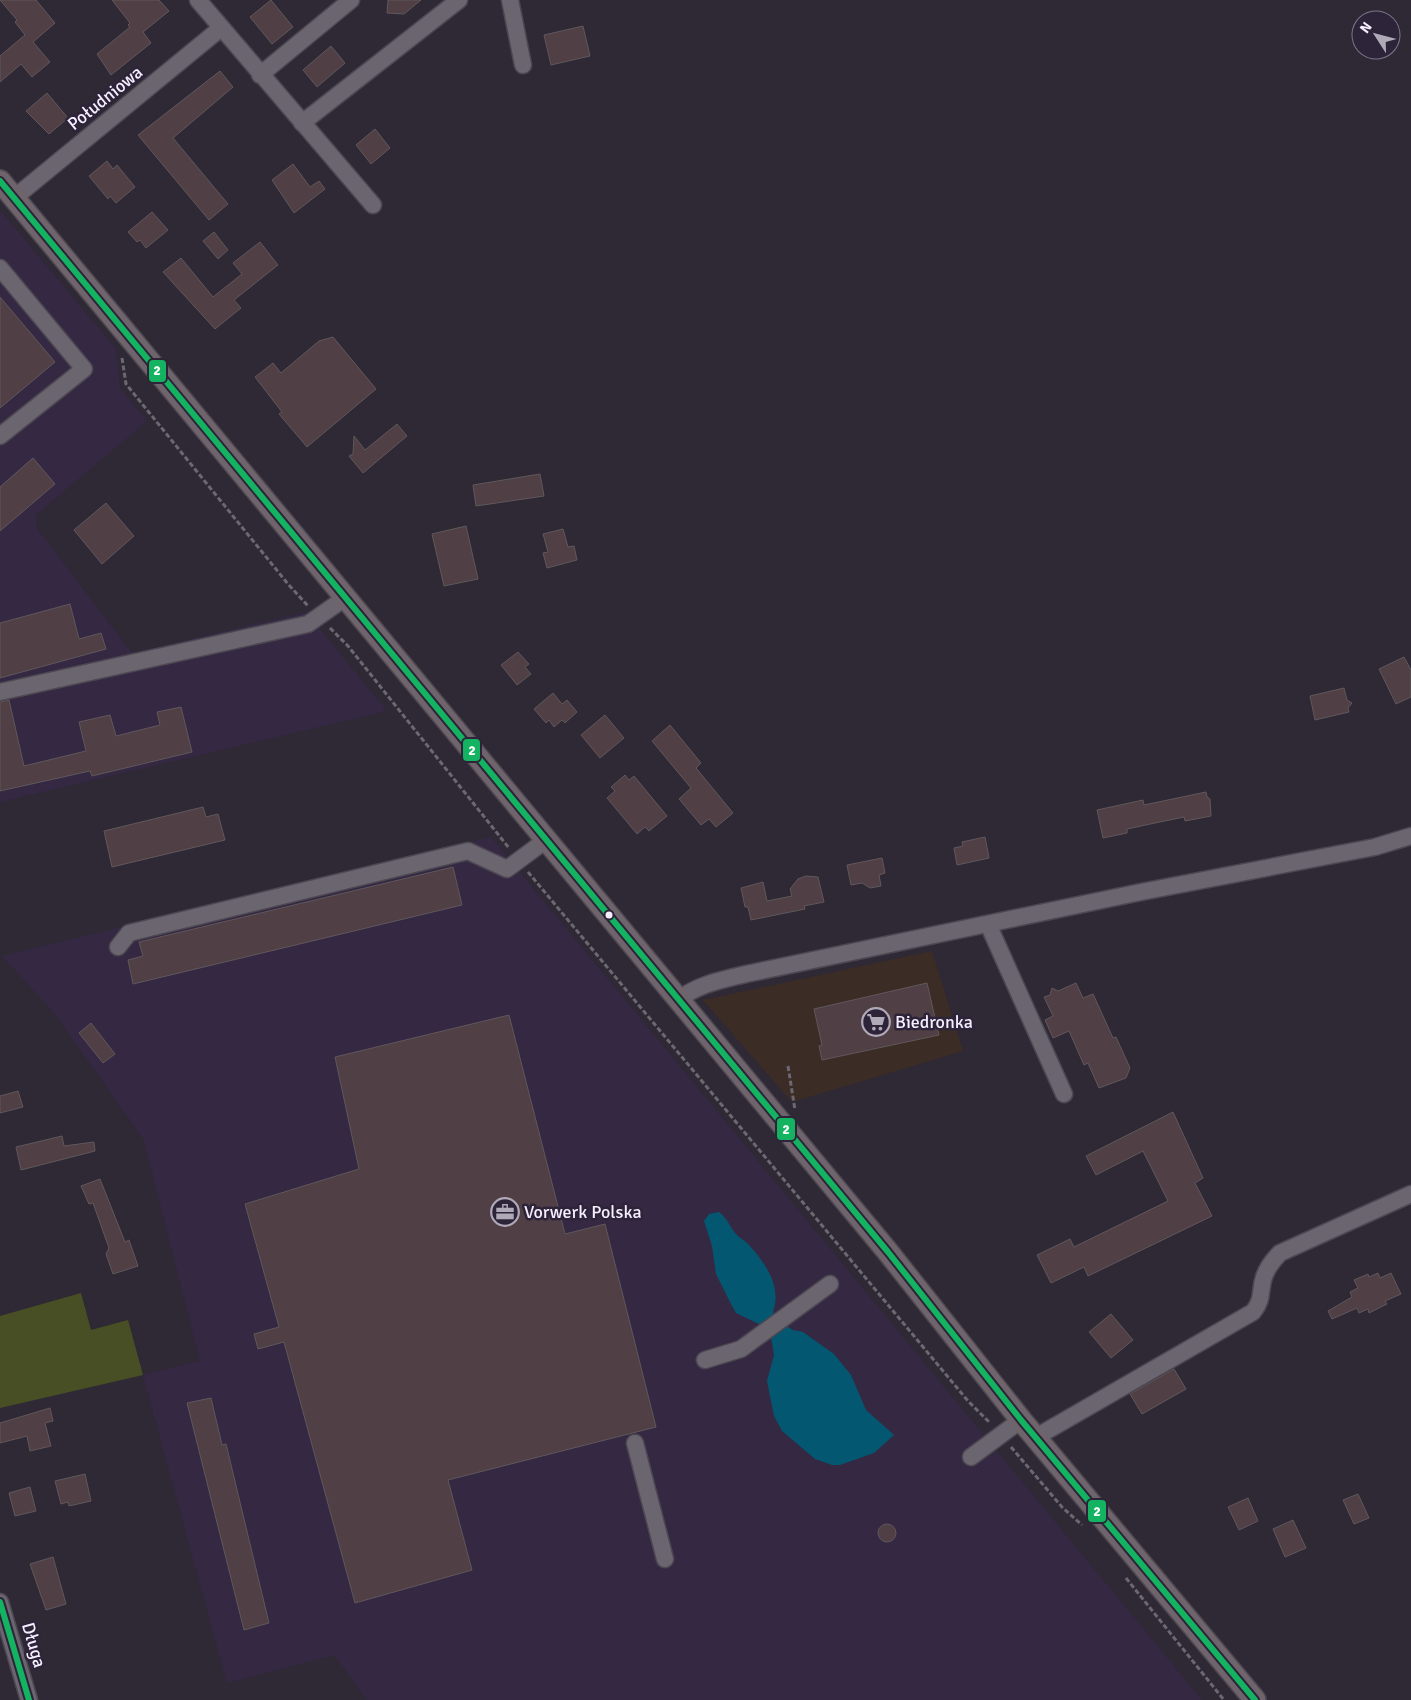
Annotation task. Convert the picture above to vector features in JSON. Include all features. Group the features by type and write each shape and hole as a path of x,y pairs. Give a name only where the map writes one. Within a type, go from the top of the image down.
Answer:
{"main road":[{"path":"0,181 888,1252 1021,1420 1255,1700"}],"street":[{"path":"198,0 372,205"},
{"path":"260,75 352,0"},
{"path":"302,123 459,0"},
{"path":"510,0 523,65"},
{"name":"Południowa","path":"14,198 221,28"},
{"path":"0,268 84,369 0,436"},
{"path":"0,692 308,624 345,598"},
{"path":"678,1000 691,990 746,974 1375,847 1411,836"},
{"path":"118,947 129,933 468,851 507,869 546,840"},
{"path":"988,924 1064,1094"},
{"path":"1036,1437 1253,1312 1260,1303 1263,1278 1271,1263 1280,1253 1411,1194"},
{"path":"705,1360 741,1349 830,1284"},
{"path":"971,1456 1021,1420"},
{"path":"635,1443 665,1559"},
{"name":"Długa","path":"0,1602 29,1700"}],"path":[{"path":"122,356 126,384 288,584 348,646 518,860 968,1401 1001,1435 1062,1507 1086,1528"},
{"path":"1122,1573 1224,1700"}],"shaded area":[{"path":"0,210 116,349 120,388 147,421 36,515 36,527 132,653 306,612 387,711 0,802"},
{"path":"491,837 1202,1700 367,1700 334,1655 227,1683 143,1375 200,1361 144,1140 55,1014 2,956"},
{"path":"932,951 963,1051 792,1102 703,1000"}],"green space":[{"path":"81,1293 91,1330 128,1320 143,1375 0,1408 0,1316"}],"water":[{"path":"719,1212 735,1233 748,1244 767,1268 774,1285 775,1303 773,1312 777,1320 793,1330 803,1332 834,1354 851,1375 866,1410 894,1435 874,1453 840,1465 832,1465 815,1459 782,1431 774,1416 767,1381 774,1355 771,1337 759,1324 736,1313 716,1274 712,1246 704,1221 709,1214"}],"building":[{"path":"0,0 36,0 55,23 33,42 50,62 32,77 21,64 0,82 0,56 25,35 15,22 17,20"},
{"path":"112,0 159,0 169,11 143,32 151,43 111,75 97,54 130,27 128,25 130,23"},
{"path":"271,0 293,27 272,44 250,17"},
{"path":"388,0 421,0 404,14 387,13"},
{"path":"583,26 590,56 551,65 544,35"},
{"path":"331,46 345,63 317,87 303,70"},
{"path":"220,71 233,87 173,138 228,204 209,220 138,135"},
{"path":"47,93 68,118 49,134 26,111"},
{"path":"375,129 390,148 371,164 356,145"},
{"path":"107,161 113,169 117,165 135,187 116,203 110,196 108,199 89,176"},
{"path":"293,164 310,187 319,181 325,189 294,213 272,180"},
{"path":"152,212 168,230 146,248 140,240 137,242 128,232"},
{"path":"214,232 228,250 218,259 203,241"},
{"path":"260,242 278,265 234,300 241,308 215,329 163,272 181,258 213,297 242,274 233,263"},
{"path":"0,297 55,362 0,408"},
{"path":"333,337 376,389 307,447 279,414 282,412 255,377 273,363 281,373 319,341"},
{"path":"397,424 407,436 363,473 349,456 353,454 354,436 365,450"},
{"path":"33,458 55,484 0,531 0,487"},
{"path":"540,474 544,496 476,506 473,485"},
{"path":"106,503 134,536 102,564 74,530"},
{"path":"466,526 478,579 444,586 432,534"},
{"path":"563,529 568,547 574,546 577,560 547,568 543,553 548,552 543,534"},
{"path":"70,604 79,639 101,633 106,649 0,678 0,623"},
{"path":"518,652 529,664 525,667 531,674 517,685 501,665"},
{"path":"1404,657 1411,670 1411,697 1396,704 1379,669"},
{"path":"1344,688 1347,700 1352,703 1348,708 1349,712 1315,720 1310,696"},
{"path":"553,693 562,704 567,700 577,712 565,723 562,720 554,727 549,720 546,723 534,709"},
{"path":"9,700 24,766 86,751 79,722 110,715 116,736 160,725 157,712 181,707 192,752 92,776 90,771 0,791 0,702"},
{"path":"605,715 624,738 600,758 581,735"},
{"path":"670,725 701,763 696,768 733,813 716,827 709,819 701,825 679,799 691,788 652,741"},
{"path":"625,775 629,780 634,776 667,816 649,831 645,827 637,834 607,798 615,791 611,787"},
{"path":"1206,792 1207,797 1210,799 1211,816 1185,821 1184,817 1127,829 1127,833 1103,838 1097,810 1143,800 1144,805"},
{"path":"203,807 206,817 218,814 225,840 112,867 104,831"},
{"path":"985,837 989,858 957,865 954,848 963,846 962,842"},
{"path":"882,858 885,873 879,875 881,886 870,888 862,883 851,885 847,865"},
{"path":"453,867 462,905 133,984 128,960 143,956 139,942"},
{"path":"806,876 818,877 824,902 804,906 805,909 751,920 748,907 745,907 741,888 763,882 767,901 792,896 790,889 798,879"},
{"name":"Biedronka","path":"927,983 939,1035 822,1060 819,1046 822,1045 814,1009"},
{"path":"1076,983 1083,998 1093,994 1113,1038 1116,1037 1130,1068 1126,1078 1099,1088 1088,1063 1084,1065 1069,1031 1053,1038 1045,1020 1053,1016 1044,997 1050,995 1052,988 1058,991"},
{"path":"509,1015 565,1234 605,1224 656,1427 448,1480 472,1570 355,1603 284,1342 258,1349 254,1334 279,1327 245,1204 359,1169 335,1057"},
{"path":"91,1023 115,1054 103,1063 79,1033"},
{"path":"18,1091 23,1107 0,1113 0,1096"},
{"path":"1173,1112 1203,1178 1195,1183 1212,1216 1088,1276 1084,1267 1051,1283 1037,1255 1070,1239 1074,1247 1168,1201 1143,1151 1096,1175 1086,1156"},
{"path":"62,1136 64,1146 94,1142 95,1151 21,1170 16,1147"},
{"path":"100,1179 125,1242 129,1240 138,1266 113,1274 106,1254 109,1248 93,1203 89,1204 81,1186"},
{"path":"1378,1273 1380,1278 1391,1273 1401,1294 1385,1301 1387,1304 1369,1313 1368,1309 1359,1313 1357,1308 1332,1319 1328,1311 1352,1297 1350,1292 1358,1288 1354,1280 1368,1274 1369,1277"},
{"path":"1111,1314 1133,1340 1111,1358 1089,1332"},
{"path":"1174,1369 1186,1389 1142,1414 1130,1394"},
{"path":"211,1398 222,1445 226,1444 269,1623 244,1630 187,1403"},
{"path":"50,1408 53,1421 45,1423 51,1446 30,1451 27,1436 0,1443 0,1423"},
{"path":"85,1474 91,1501 69,1506 68,1502 61,1504 55,1481"},
{"path":"30,1487 36,1511 15,1516 9,1493"},
{"path":"1358,1494 1369,1518 1354,1524 1343,1500"},
{"path":"1248,1498 1258,1521 1239,1530 1228,1507"},
{"path":"1293,1520 1306,1548 1285,1557 1273,1529"},
{"path":"887,1524 893,1527 896,1533 893,1539 887,1542 881,1539 878,1533 881,1527"},
{"path":"53,1557 66,1604 46,1610 30,1564"}],"transit line":[{"name":"2","path":"0,181 888,1252 1021,1420 1255,1700"},
{"name":"2","path":"0,1602 29,1700"}],"place":[{"name":"Biedronka","path":"876,1022"},
{"name":"Vorwerk Polska","path":"505,1212"}]}
